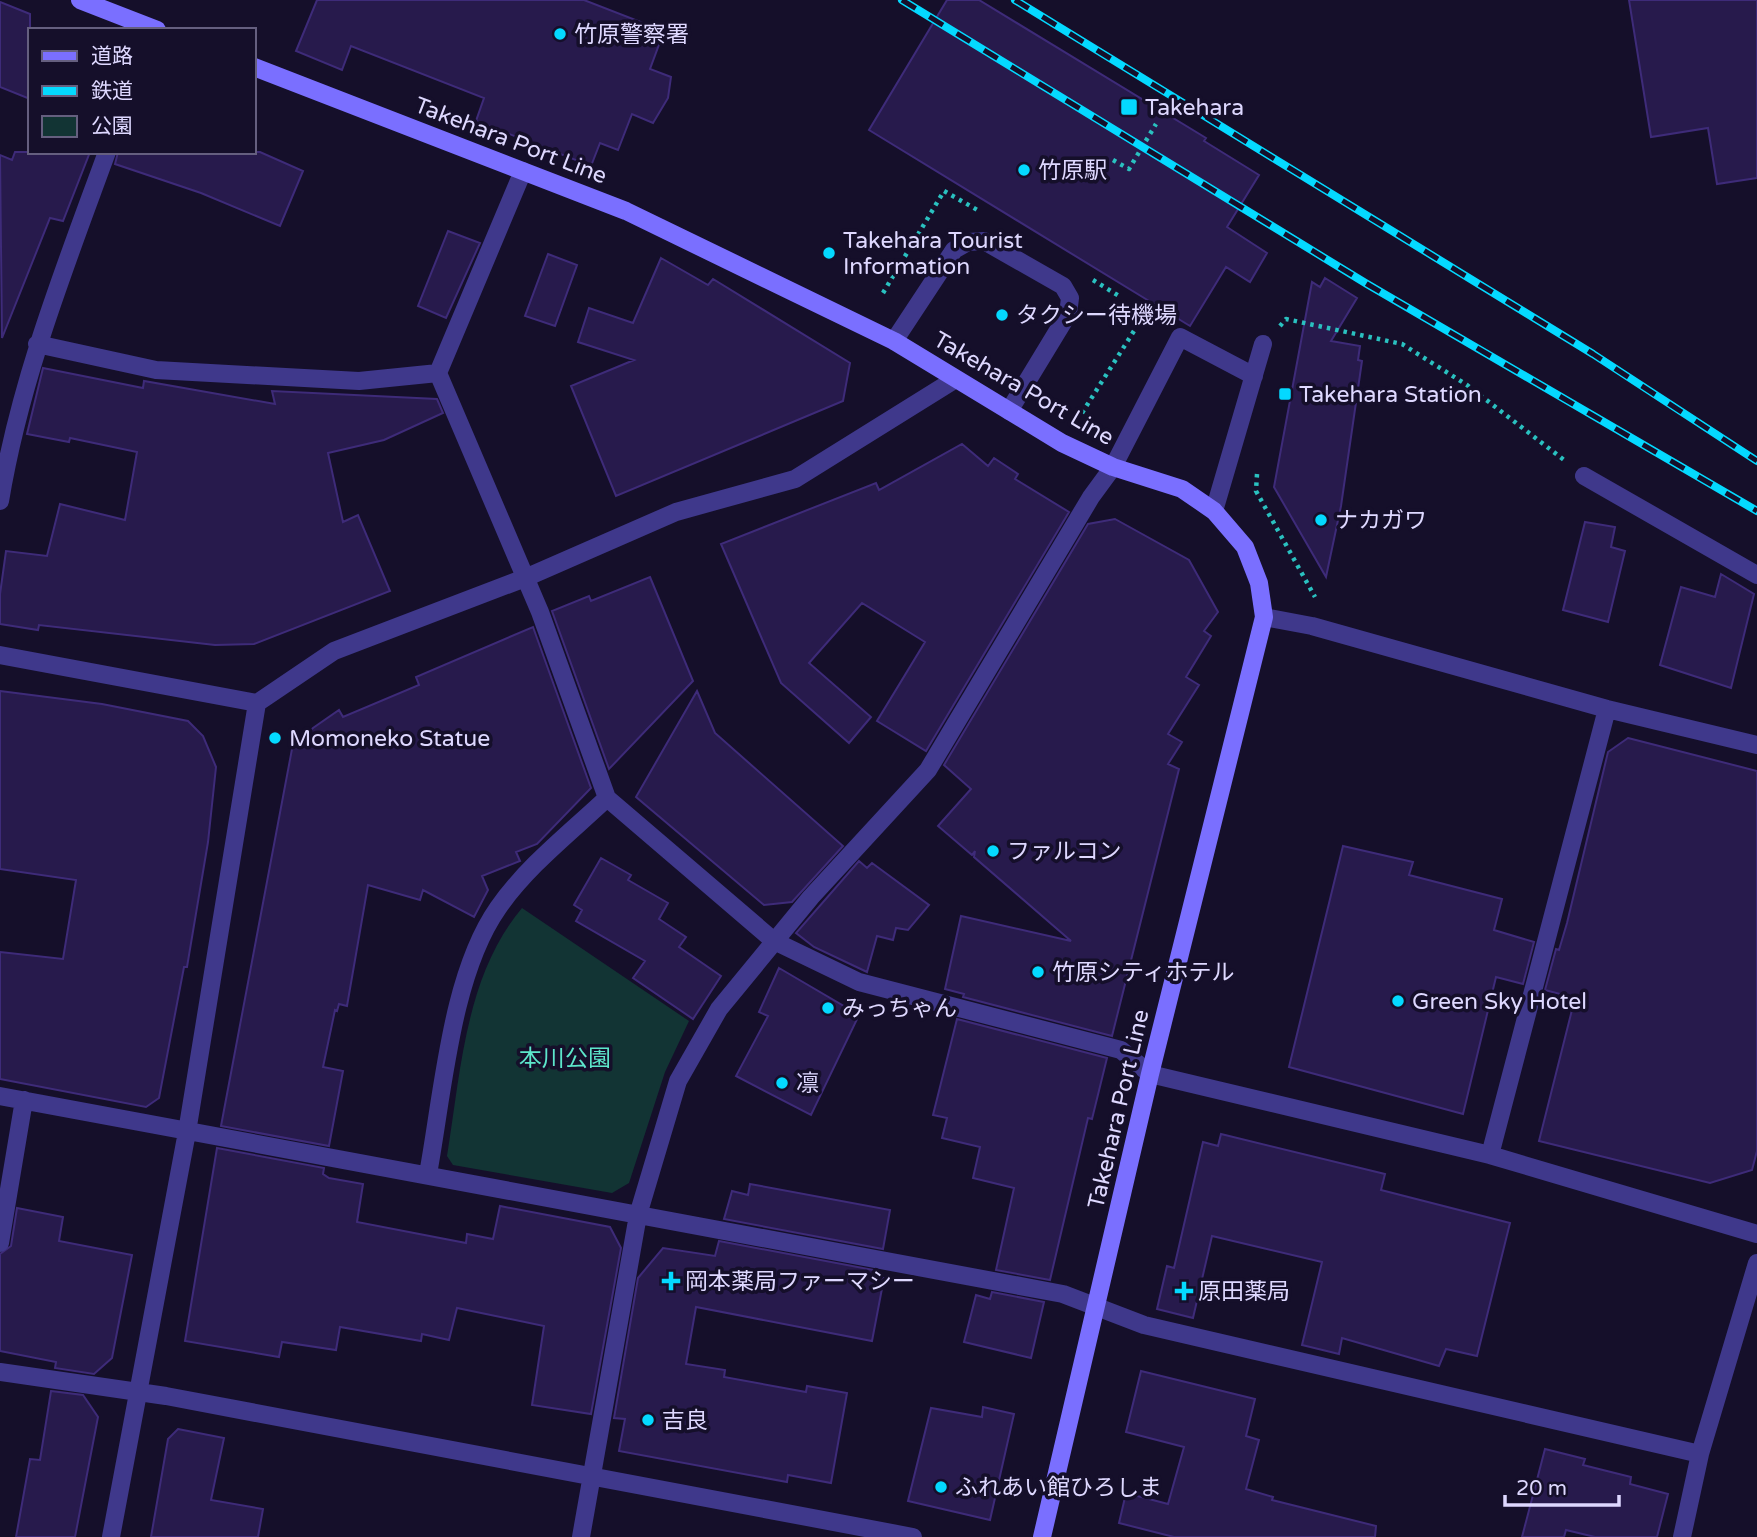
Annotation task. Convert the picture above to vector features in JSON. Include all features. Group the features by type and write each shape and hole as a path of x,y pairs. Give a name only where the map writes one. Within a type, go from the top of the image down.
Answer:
{"main road":[{"path":"80,0 151,28"},
{"name":"Takehara Port Line","path":"256,68 626,211 894,341 954,380 1062,443 1113,467 1182,489 1214,511 1245,547 1259,583 1264,617 1150,1074 1042,1537"}],"street":[{"path":"0,502 7,457 37,344 106,154"},
{"path":"523,172 438,373 525,578 607,798 774,941 859,982 1121,1050 1150,1074 1490,1155 1757,1234"},
{"path":"894,341 954,250 968,242 984,242 1063,286 1070,298 1068,314 1009,411"},
{"path":"581,1537 638,1215 678,1081 719,1009 774,941 928,770 1091,497 1113,467 1180,337 1254,376"},
{"path":"37,344 156,370 359,381 438,373"},
{"path":"1214,511 1263,344"},
{"path":"0,655 257,703 334,651 525,578 676,512 795,479 954,380"},
{"path":"1584,476 1757,575"},
{"path":"1264,617 1312,625 1606,709 1757,745"},
{"path":"111,1537 187,1132 257,703"},
{"path":"1490,1155 1606,709"},
{"path":"428,1174 458,1007 475,951 499,907 607,798"},
{"path":"0,1096 1063,1294 1096,1309 1144,1325 1700,1454"},
{"path":"0,1244 24,1100"},
{"path":"1682,1537 1700,1454 1757,1263"},
{"path":"0,1373 180,1399 593,1479 913,1537"}],"path":[{"path":"1113,160 1129,169 1156,124"},
{"path":"1082,413 1146,312"},
{"path":"1263,344 1286,319 1402,344 1467,385 1584,476"}],"green space":[{"name":"本川公園","path":"522,908 689,1021 665,1072 629,1183 612,1193 453,1165 447,1156 462,1058 477,994 488,963"}],"building":[{"path":"317,0 584,0 664,31 650,69 671,77 668,98 653,123 632,114 618,150 600,143 591,166 476,121 484,98 351,46 342,70 296,51"},
{"path":"947,0 979,0 1206,138 1204,141 1259,175 1227,227 1267,253 1250,282 1226,267 1190,326 869,130"},
{"path":"1629,0 1757,0 1757,178 1717,184 1708,128 1651,137"},
{"path":"0,2 30,14 28,98 0,87"},
{"path":"15,152 89,154 63,221 50,218 2,338 0,155 12,160"},
{"path":"260,152 303,171 280,226 201,193 115,164 118,154"},
{"path":"448,231 480,243 446,318 418,306"},
{"path":"548,254 577,265 555,326 525,316"},
{"path":"661,258 708,285 713,279 850,363 843,401 616,496 571,386 634,360 578,342 589,308 633,323"},
{"path":"1325,278 1357,298 1331,341 1360,346 1358,360 1362,361 1341,506 1326,577 1274,487 1312,282 1320,287"},
{"path":"43,368 143,388 144,381 275,404 272,391 437,399 443,413 384,440 328,453 343,522 358,515 390,591 254,644 215,645 39,625 38,630 0,624 0,594 6,551 47,556 60,504 125,520 137,452 70,438 69,442 27,434"},
{"path":"962,444 988,466 994,458 1018,474 1015,479 1069,512 926,751 877,721 925,642 862,603 809,663 871,717 849,743 781,683 721,544 876,483 879,490"},
{"path":"1115,519 1189,560 1218,612 1204,631 1211,636 1186,677 1199,685 1168,734 1182,742 1168,764 1179,769 1112,1036 963,997 964,994 945,989 961,916 1071,941 974,857 975,851 972,855 938,826 971,789 944,765 1088,524"},
{"path":"1585,522 1615,527 1611,547 1625,551 1608,622 1563,610"},
{"path":"1721,574 1754,594 1731,688 1660,665 1681,587 1715,597"},
{"path":"650,577 693,681 609,769 552,611 589,596 591,601"},
{"path":"533,627 591,788 537,844 516,852 520,861 482,876 488,890 474,917 423,890 420,900 368,885 347,1006 339,1004 337,1011 335,1010 323,1067 343,1071 329,1146 221,1126 292,749 313,728 339,710 343,717 419,685 416,677"},
{"path":"0,691 102,704 188,721 203,736 216,767 208,842 187,967 184,967 159,1098 146,1107 0,1079 0,952 63,959 76,880 0,869"},
{"path":"697,691 715,733 843,846 792,902 764,905 636,797"},
{"path":"1628,738 1757,771 1757,1151 1752,1170 1710,1183 1539,1141 1575,998 1545,990 1556,949 1559,950 1567,923 1608,752"},
{"name":"Green Sky Hotel","path":"1343,846 1413,862 1409,875 1502,899 1494,930 1534,942 1523,984 1496,977 1463,1114 1289,1067"},
{"path":"601,858 631,875 628,880 668,903 659,919 686,937 679,947 721,976 693,1019 633,978 645,961 576,921 582,910 574,905"},
{"path":"859,861 867,868 872,863 929,905 908,930 896,928 893,940 877,936 867,972 814,947 796,933"},
{"path":"779,968 859,1015 811,1115 736,1076 768,1016 759,1012"},
{"path":"957,1019 1107,1058 1092,1119 1088,1118 1050,1280 996,1270 1014,1188 973,1178 980,1147 942,1138 947,1118 933,1115"},
{"path":"1221,1134 1385,1174 1381,1190 1510,1223 1477,1356 1446,1349 1439,1366 1342,1338 1339,1354 1302,1345 1322,1262 1212,1236 1193,1318 1157,1309 1167,1266 1174,1268 1203,1142 1218,1146"},
{"path":"217,1148 324,1168 323,1174 329,1178 363,1184 357,1222 466,1243 467,1234 493,1239 500,1206 610,1227 621,1248 591,1414 532,1405 544,1326 457,1308 449,1340 422,1334 421,1341 340,1327 336,1350 282,1342 279,1357 185,1341"},
{"path":"750,1184 890,1210 883,1249 724,1219 732,1191 748,1195"},
{"path":"17,1208 63,1217 59,1241 132,1255 112,1358 94,1374 55,1368 56,1362 0,1351 0,1254 11,1246"},
{"path":"719,1241 879,1271 878,1277 884,1278 872,1341 696,1307 686,1364 725,1370 724,1377 806,1392 807,1386 847,1393 831,1483 788,1475 787,1482 619,1451 625,1419 614,1418 638,1278 663,1248 715,1256"},
{"path":"992,1292 1044,1302 1031,1358 964,1342 976,1295 990,1299"},
{"path":"1141,1371 1255,1399 1246,1436 1259,1440 1246,1489 1273,1497 1272,1500 1376,1526 1375,1537 1174,1537 1119,1523 1126,1493 1168,1504 1184,1447 1126,1432"},
{"path":"51,1391 83,1395 98,1417 75,1537 16,1537 30,1459 40,1460"},
{"path":"983,1407 1014,1414 990,1520 908,1501 931,1408 982,1417"},
{"path":"178,1429 224,1438 211,1500 263,1509 258,1537 151,1537 168,1439"},
{"path":"1545,1449 1585,1459 1583,1465 1631,1477 1630,1484 1668,1494 1657,1537 1595,1537 1566,1530 1564,1537 1522,1537"}],"railway":[{"path":"902,0 1367,284 1757,511"},
{"path":"1015,0 1593,354 1757,461"}],"place":[{"name":"竹原警察署","path":"560,34"},
{"name":"Takehara","path":"1129,107"},
{"name":"竹原駅","path":"1024,170"},
{"name":"Takehara Tourist Information","path":"829,253"},
{"name":"タクシー待機場","path":"1002,315"},
{"name":"Takehara Station","path":"1285,394"},
{"name":"ナカガワ","path":"1321,520"},
{"name":"Momoneko Statue","path":"275,738"},
{"name":"ファルコン","path":"993,851"},
{"name":"竹原シティホテル","path":"1038,972"},
{"name":"Green Sky Hotel","path":"1398,1001"},
{"name":"みっちゃん","path":"828,1008"},
{"name":"凛","path":"782,1083"},
{"name":"岡本薬局ファーマシー","path":"671,1281"},
{"name":"原田薬局","path":"1184,1291"},
{"name":"吉良","path":"648,1420"},
{"name":"ふれあい館ひろしま","path":"941,1487"}]}
